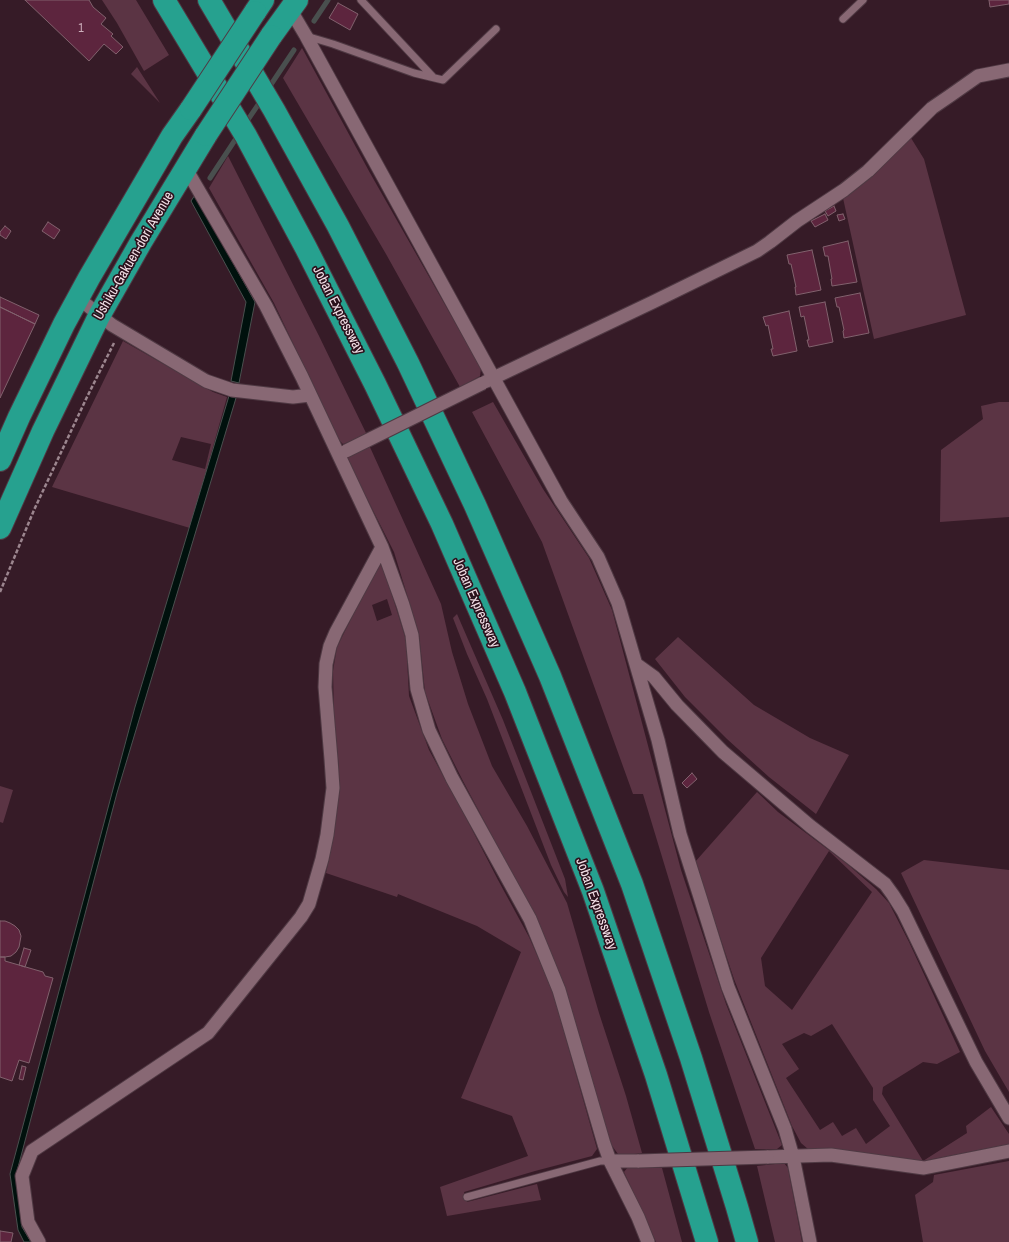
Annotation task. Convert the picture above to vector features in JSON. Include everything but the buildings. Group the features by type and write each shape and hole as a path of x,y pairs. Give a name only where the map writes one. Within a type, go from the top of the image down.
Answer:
{"highway":[{"name":"Joban Expressway","path":"164,0 246,136 306,248 376,384 442,524 515,692 593,891 656,1075 707,1242"},
{"path":"208,0 274,110 327,206 405,356 475,505 550,676 632,884 692,1058 747,1242"},
{"name":"Ushiku-Gakuen-dori Avenue","path":"0,528 47,424 99,316 185,167 293,5"},
{"name":"Ushiku-Gakuen-dori Avenue","path":"0,460 19,417 92,271 172,136 259,6"}],"street":[{"path":"293,5 306,36 488,380 561,501 598,557 618,603 658,740 680,834 728,987 785,1129 793,1157 810,1242"},
{"path":"342,453 488,380 654,302 757,251 844,190 868,171 932,108 978,76 1009,70"},
{"path":"185,167 266,306 310,395 342,453 382,547 403,605 412,635 416,689 429,730 452,778 530,919 559,990 610,1161 638,1217 648,1242"},
{"path":"78,298 99,316 121,331 206,381 232,390 293,397 310,395"},
{"path":"38,1242 28,1222 22,1176 32,1150 208,1033 301,917 309,904 322,859 327,835 332,788 325,688 326,664 330,646 336,632 382,547"},
{"path":"636,664 654,677 676,705 723,752 810,826 885,884 903,912 976,1062 1009,1118"},
{"path":"610,1161 831,1155 924,1168 1009,1151"}],"lane":[{"path":"361,0 433,78"},
{"path":"843,19 863,0"},
{"path":"306,36 414,73 443,80 496,29"},
{"path":"467,1197 600,1161 610,1161"}],"path":[{"path":"0,592 34,510 87,397 121,331"}],"shaded area":[{"path":"102,0 136,0 169,55 144,71 117,23"},
{"path":"302,48 370,173 481,368 480,376 460,387 386,254 283,78"},
{"path":"137,67 160,103 131,74"},
{"path":"911,138 924,159 966,315 874,339 843,198 885,163"},
{"path":"228,156 367,435 343,444 338,439 274,303 209,188"},
{"path":"195,195 255,302 239,383 231,381 246,302 191,201"},
{"path":"123,341 213,392 227,397 190,528 52,487","holes":["181,437 211,444 205,469 172,460"]},
{"path":"229,396 236,398 117,793 16,1175 22,1227 31,1242 24,1242 18,1230 10,1174 135,707"},
{"path":"493,402 543,489 589,558 612,610 681,870 726,1004 782,1145 777,1149 755,1149 709,1012 643,794 633,794 542,542 472,412"},
{"path":"999,402 1009,402 1009,517 940,522 941,450 983,419 981,406"},
{"path":"369,445 441,604 452,652 468,704 492,766 527,826 567,903 642,1153 620,1156 610,1143 537,921 442,739 425,692 419,634 394,552 347,459 351,453"},
{"path":"380,565 383,566 406,640 409,696 429,750 529,937 552,989 597,1149 592,1156 464,1192 467,1202 537,1184 541,1200 447,1216 440,1187 528,1156 512,1116 461,1098 521,952 477,926 398,894 397,897 326,873 332,844 339,769 334,716 333,671 337,647","holes":["387,599 392,615 377,621 372,605"]},
{"path":"457,614 503,720 565,879 568,897 551,865 487,699 467,654 453,618"},
{"path":"678,637 754,705 810,738 849,755 816,814 769,777 727,739 685,697 655,659"},
{"path":"0,786 13,790 3,823 0,822"},
{"path":"757,792 778,812 846,863 876,889 889,903 909,942 960,1052 937,1064 923,1062 883,1087 882,1094 923,1161 832,1149 808,1149 801,1143 792,1126 734,979 695,862","holes":["829,851 872,892 792,1010 765,986 761,958","832,1024 873,1088 873,1100 890,1126 866,1144 856,1128 842,1136 833,1122 820,1130 786,1078 799,1069 782,1044 804,1033 811,1036"]},
{"path":"924,860 1009,870 1009,1092 985,1051 901,873"},
{"path":"991,1107 1009,1134 1009,1144 923,1161 967,1133 966,1126"},
{"path":"1009,1161 1009,1242 923,1242 915,1195 933,1182 934,1175"},
{"path":"784,1163 788,1168 802,1242 775,1242 757,1166"},
{"path":"628,1167 662,1168 682,1242 656,1242 624,1172"}],"waterway":[{"path":"314,21 328,0"},
{"path":"268,89 294,50"},
{"path":"245,124 262,99"},
{"path":"210,178 239,134"}]}
